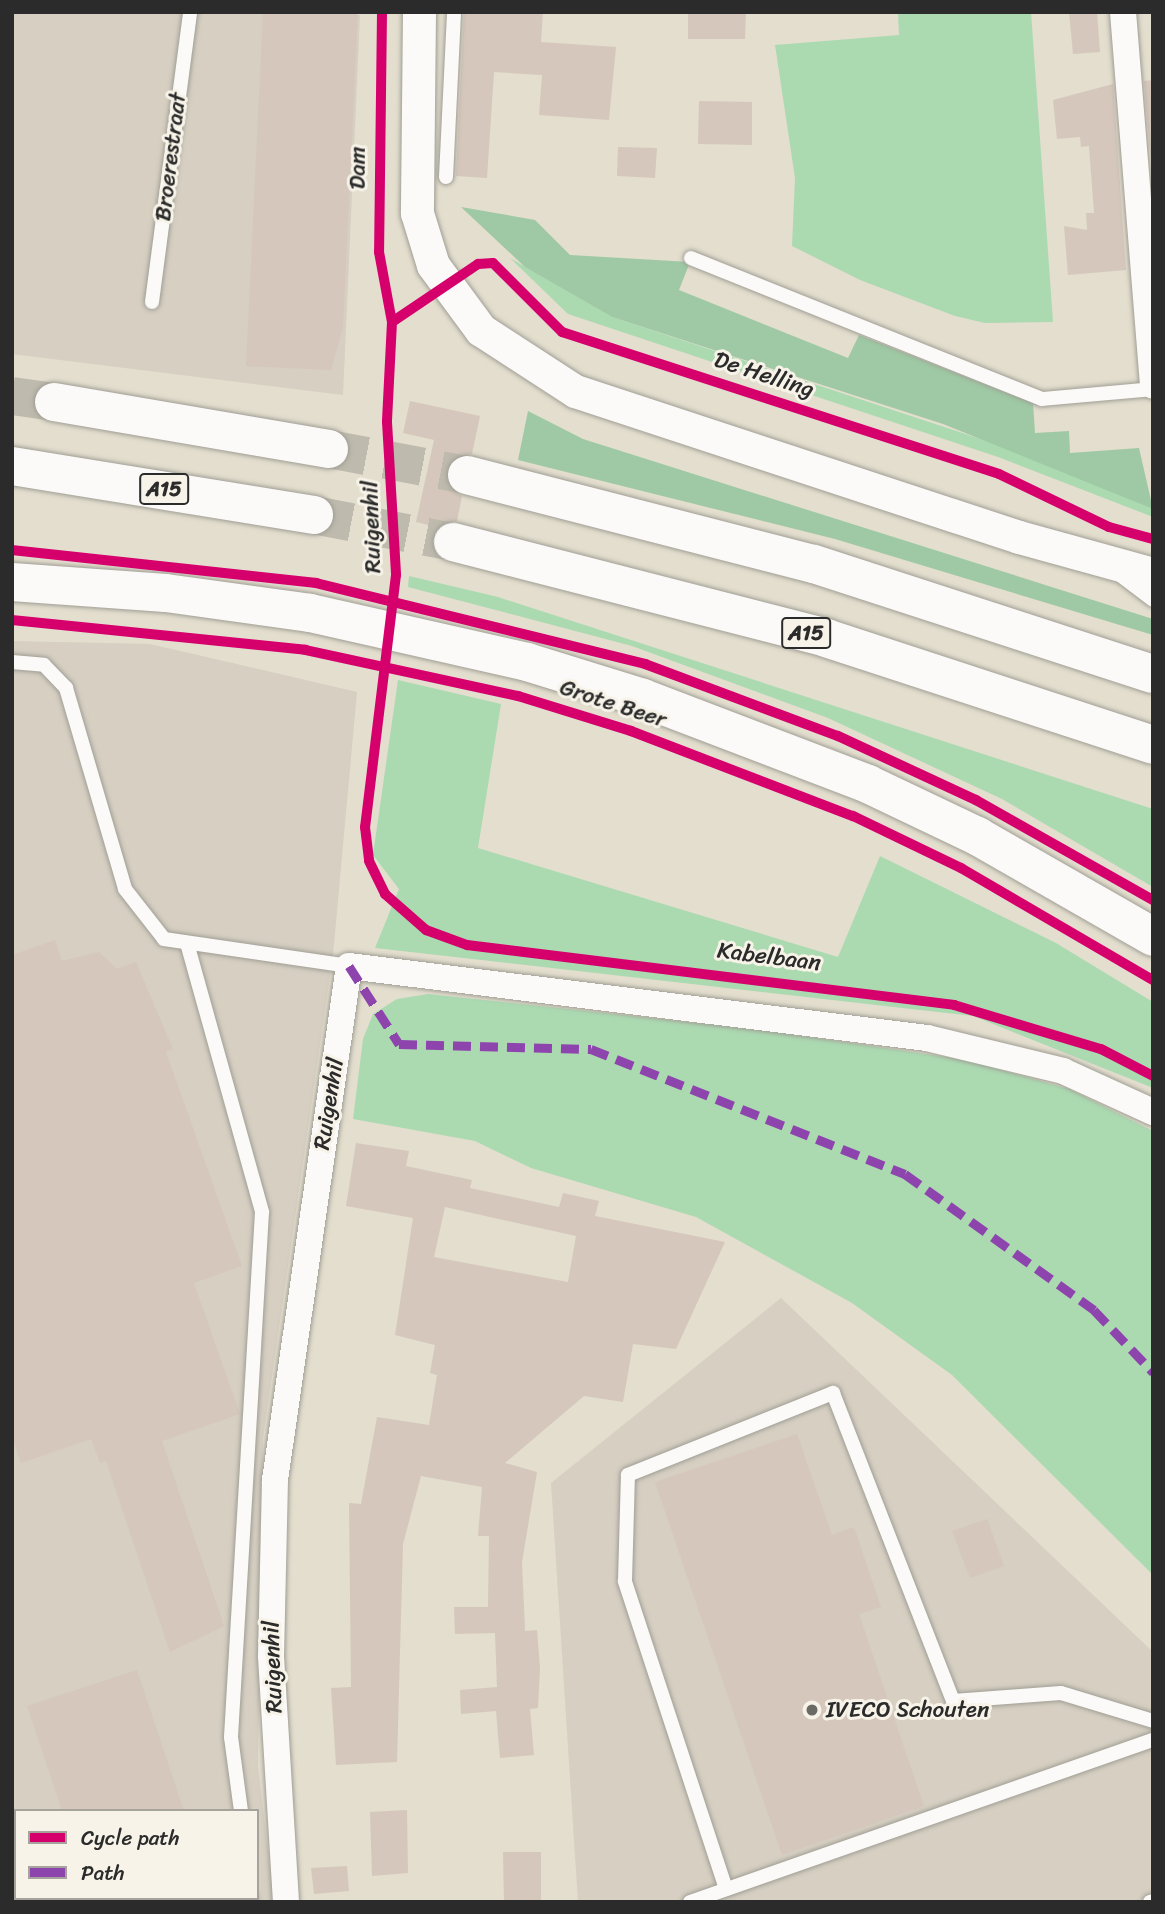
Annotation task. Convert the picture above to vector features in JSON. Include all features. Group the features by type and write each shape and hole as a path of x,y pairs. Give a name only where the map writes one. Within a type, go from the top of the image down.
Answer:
{"main road":[{"path":"54,402 329,449"},
{"name":"A15","path":"12,466 314,515"},
{"path":"467,475 827,568 1153,674"},
{"name":"A15","path":"453,542 827,638 1153,745"},
{"name":"Grote Beer","path":"12,582 166,593 310,614 527,662 643,698 868,783 977,836 1153,937"}],"street":[{"path":"419,12 433,74 417,213 445,286 481,330 575,391 1107,565 1153,574"},
{"path":"1123,12 1153,388"},
{"path":"349,966 927,1038 1063,1071 1153,1112"},
{"name":"Ruigenhil","path":"286,1902 271,1656 275,1480 349,966"}],"lane":[{"name":"Broerestraat","path":"152,302 190,12"},
{"path":"446,177 433,74 454,12"},
{"path":"691,258 1042,399 1153,388"},
{"path":"1107,565 1153,600"},
{"path":"12,662 44,665 66,688 125,889 164,939 349,966"},
{"path":"187,943 262,1212 231,1737 241,1809"},
{"path":"726,1889 625,1581 628,1475 820,1398 833,1393 953,1701 1060,1693 1153,1721"},
{"path":"690,1902 1153,1740"}],"shaded area":[{"path":"12,12 360,15 343,395 12,354"},
{"path":"12,641 150,644 357,692 333,955 263,1439 258,1766 274,1902 12,1902"},
{"path":"781,1298 1153,1652 1153,1902 578,1902 551,1483"}],"green space":[{"path":"898,12 1031,12 1053,322 985,323 955,316 860,280 792,246 795,178 775,45 899,35"},
{"path":"461,207 535,220 570,255 690,262 679,290 848,358 859,335 1033,403 1035,433 1069,431 1070,453 1139,448 1153,509 943,424 612,317 525,267"},
{"path":"510,258 612,317 1017,451 1153,509 1153,517 998,457 568,314"},
{"path":"528,411 583,439 1153,619 1153,635 835,539 518,460"},
{"path":"409,576 498,597 1153,809 1153,887 1002,799 828,718 632,646 408,587"},
{"path":"398,680 501,704 478,848 838,957 880,856 1056,943 1153,1002 1153,1088 973,1016 375,948 399,889 373,855"},
{"path":"428,994 762,1030 966,1060 1069,1089 1153,1131 1153,1575 952,1375 852,1303 696,1217 531,1168 475,1141 353,1119 363,1039 373,1014 397,999"}],"building":[{"path":"263,12 358,12 343,327 331,370 246,366"},
{"path":"464,12 543,12 541,42 616,47 609,120 539,115 542,75 494,72 487,178 456,176"},
{"path":"688,12 746,12 745,39 688,39"},
{"path":"1069,12 1097,12 1100,52 1073,54"},
{"path":"1153,80 1153,186 1144,81"},
{"path":"1113,84 1126,270 1068,275 1064,226 1087,230 1086,213 1094,213 1089,146 1081,147 1080,137 1057,139 1053,100"},
{"path":"699,101 752,102 752,145 698,144"},
{"path":"618,147 657,148 655,178 617,176"},
{"path":"410,401 480,416 472,454 452,459 446,470 451,490 462,496 457,521 437,527 416,522 434,440 403,433"},
{"path":"55,940 62,961 99,952 117,969 136,962 173,1049 166,1052 242,1266 194,1283 240,1414 162,1441 224,1626 170,1652 106,1461 100,1463 91,1439 21,1463 12,1436 12,955"},
{"path":"356,1143 409,1151 406,1166 472,1180 470,1188 559,1207 563,1193 599,1201 595,1216 725,1242 676,1349 633,1344 623,1402 584,1396 505,1463 537,1472 522,1562 525,1631 537,1630 540,1668 538,1708 530,1709 534,1755 500,1758 496,1711 461,1714 460,1690 497,1687 495,1633 455,1634 454,1607 488,1607 489,1536 478,1536 482,1487 421,1476 403,1544 397,1762 336,1765 331,1688 351,1687 349,1503 361,1504 377,1417 429,1425 437,1375 430,1373 435,1345 395,1335 413,1218 346,1206","holes":["445,1207 576,1236 568,1282 434,1257"]},
{"name":"IVECO Schouten","path":"797,1434 832,1535 854,1527 881,1607 859,1614 924,1806 782,1855 655,1482"},
{"path":"987,1519 1004,1566 970,1578 952,1531"},
{"path":"137,1670 183,1809 61,1809 27,1706"},
{"path":"407,1810 408,1873 372,1876 370,1812"},
{"path":"503,1852 541,1852 541,1902 504,1902"},
{"path":"347,1866 349,1891 314,1894 311,1868"}],"tunnel":[{"path":"12,396 54,402"},
{"path":"329,449 467,475"},
{"path":"314,515 453,542"}],"marked path":[{"path":"349,966 399,1044 591,1049 905,1174 1094,1310 1153,1372"}],"cycle path":[{"name":"Dam","path":"382,12 379,252 392,322 387,422 396,575 365,827 369,861 385,894 426,930 467,945 954,1005 1101,1049 1153,1076"},
{"name":"De Helling","path":"392,322 478,264 493,263 562,332 999,474 1109,527 1153,539"},
{"path":"12,550 316,583 645,664 838,736 976,800 1153,900"},
{"path":"12,620 305,650 518,696 631,731 853,816 961,868 1153,980"}],"place":[{"name":"IVECO Schouten","path":"812,1710"}]}
